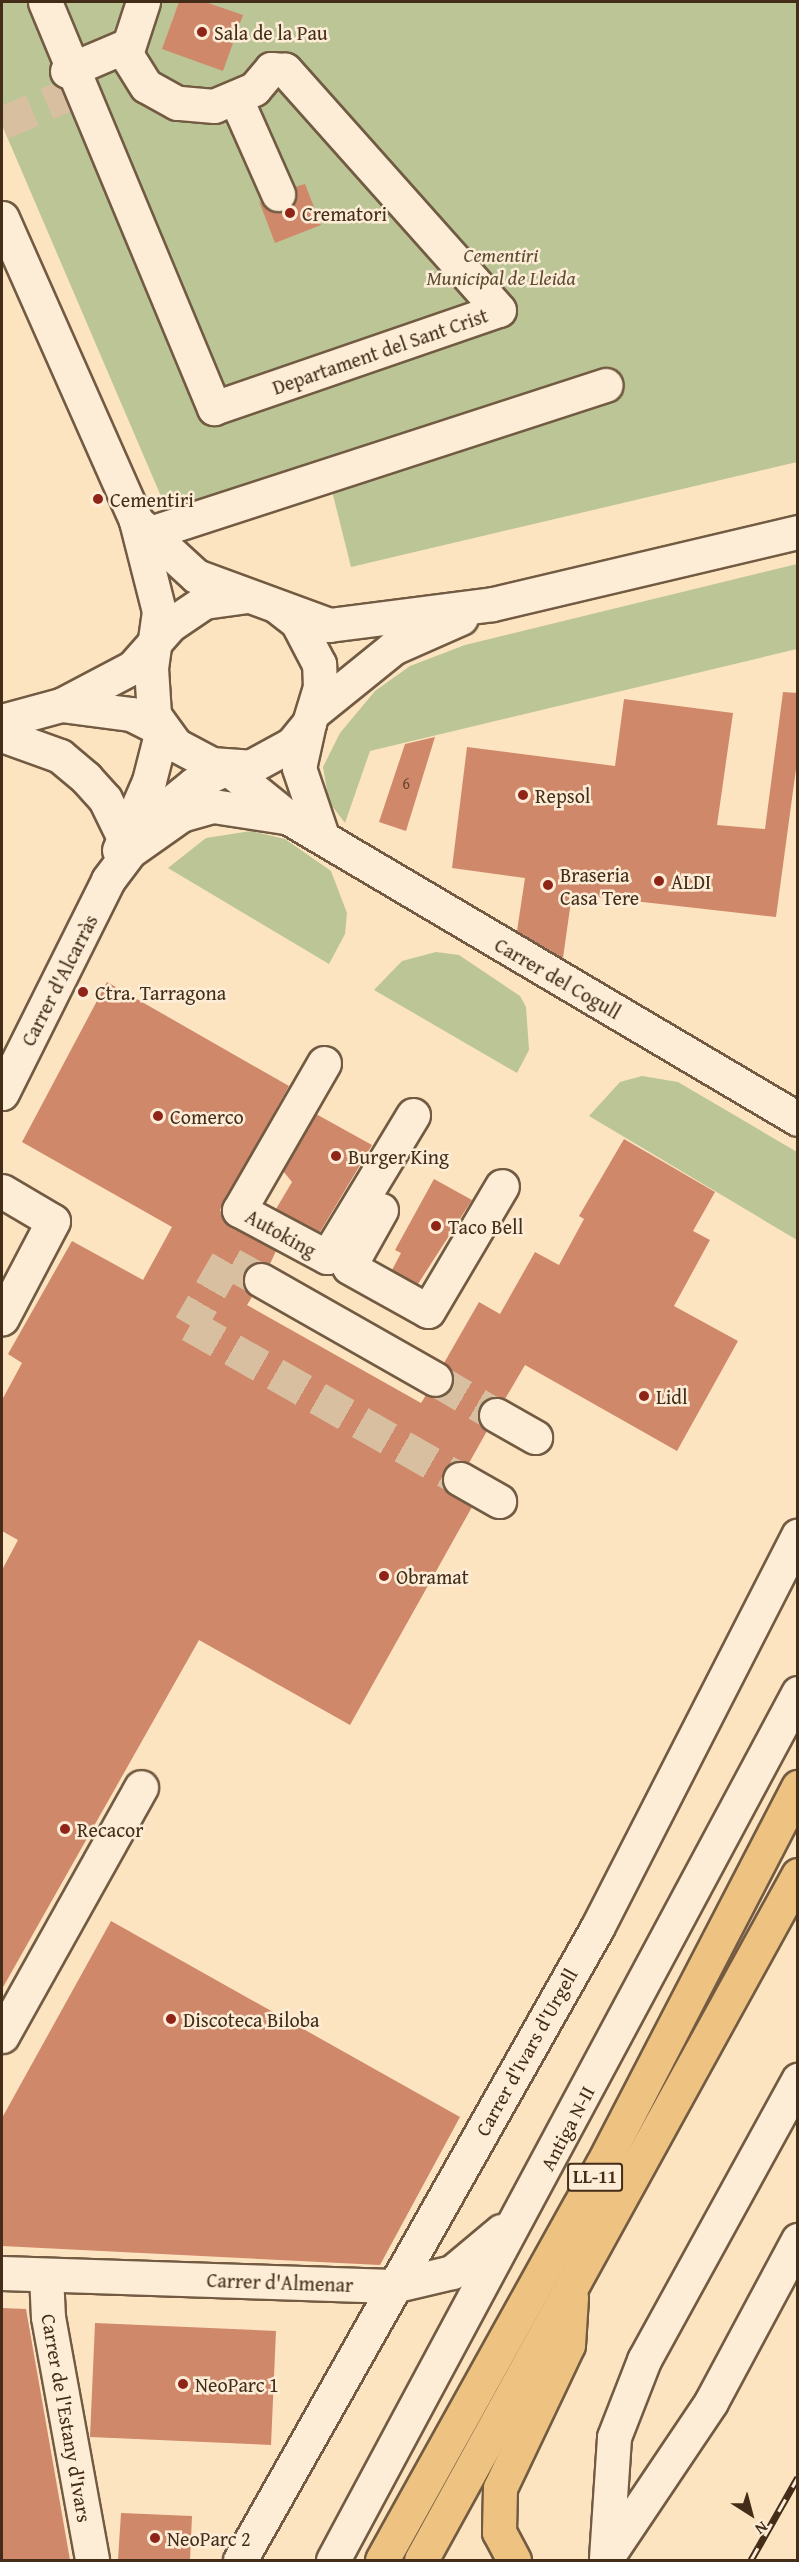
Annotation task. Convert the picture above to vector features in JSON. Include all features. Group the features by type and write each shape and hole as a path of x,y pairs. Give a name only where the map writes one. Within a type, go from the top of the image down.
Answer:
{"highway":[{"name":"LL-11","path":"382,2560 602,2164 798,1787"},
{"name":"LL-11","path":"421,2560 798,1875"},
{"path":"514,2560 499,2532 500,2488 568,2345 572,2288"}],"street":[{"name":"Departament del Sant Crist","path":"45,2 74,80 214,408 499,310 285,70 271,69 236,99 214,106 177,103 146,86 129,56"},
{"path":"74,80 129,56 143,2"},
{"path":"236,99 278,194"},
{"path":"2,218 143,527 153,582 159,640 152,698 162,730"},
{"path":"143,527 606,385"},
{"path":"143,527 179,566 264,602 329,625 493,604 798,532"},
{"path":"2,721 61,705 132,667 177,619 204,602 264,602 311,641 319,664 312,718 299,768 321,833"},
{"path":"61,705 132,714 162,730 176,745 228,768 270,758 312,718 393,648 493,604"},
{"name":"Carrer d'Alcarràs","path":"2,1093 123,852 149,781 162,730"},
{"path":"2,735 60,756 86,778 105,799 123,852"},
{"name":"Carrer d'Alcarràs","path":"123,852 164,805 228,768"},
{"name":"Carrer del Cogull","path":"228,768 289,818 321,833 412,894 607,997 798,1119"},
{"name":"Carrer d'Alcarràs","path":"123,852 181,815 213,806 289,818"},
{"name":"Autoking","path":"324,1063 239,1210 327,1257 416,1128 348,1267 428,1311 502,1186"},
{"path":"2,1191 53,1221 2,1318"},
{"path":"261,1280 435,1379"},
{"path":"496,1415 535,1437"},
{"path":"460,1479 499,1501"},
{"name":"Carrer d'Ivars d'Urgell","path":"240,2560 597,1928 798,1536"},
{"name":"Antiga N-II","path":"333,2560 798,1693"},
{"path":"2,2036 141,1787"},
{"path":"606,2559 614,2437 644,2360 798,2080"},
{"name":"Carrer d'Almenar","path":"2,2273 393,2286 452,2272 477,2256 527,2202"},
{"path":"606,2559 711,2402 798,2240"},
{"name":"Carrer de l'Estany d'Ivars","path":"46,2275 48,2317 92,2560"}],"green space":[{"name":"Cementiri Municipal de Lleida","path":"2,2 797,2 797,462 351,567 324,459 169,515 2,125"},
{"path":"797,564 797,649 370,751 345,823 329,802 323,767 340,733 375,691 410,666 465,645"},
{"path":"251,831 285,839 331,871 347,913 345,934 329,964 168,868 206,838"},
{"path":"436,952 459,955 520,996 526,1007 529,1050 517,1073 374,990 402,961"},
{"path":"642,1076 678,1082 797,1152 797,1240 589,1116 620,1082"}],"building":[{"name":"Sala de la Pau","path":"179,2 205,2 243,15 223,71 162,49"},
{"name":"Crematori","path":"305,184 321,225 275,243 259,201 267,209 285,211 293,205 295,187"},
{"path":"783,692 798,693 798,754 776,917 572,894 563,958 517,931 525,878 452,868 467,747 615,766 624,699 733,713 717,825 765,829"},
{"path":"435,737 406,831 379,822 405,744"},
{"path":"107,982 289,1086 220,1210 230,1226 276,1251 270,1264 252,1264 244,1271 245,1289 252,1297 247,1305 421,1403 426,1395 444,1395 454,1379 444,1363 479,1302 500,1314 535,1252 559,1265 584,1219 579,1216 624,1139 715,1192 693,1231 710,1240 674,1306 738,1341 677,1451 525,1365 505,1399 486,1399 477,1416 487,1431 469,1463 451,1463 441,1479 450,1495 472,1507 350,1725 199,1640 2,1989 2,1570 18,1540 2,1531 2,1400 22,1363 8,1354 72,1241 143,1280 172,1227 22,1142"},
{"path":"316,1114 372,1145 320,1232 276,1209 292,1182 283,1171"},
{"name":"Taco Bell","path":"434,1179 472,1200 418,1284 392,1270 401,1253 395,1250"},
{"name":"Discoteca Biloba","path":"111,1921 460,2117 380,2265 2,2246 2,2118"},
{"path":"2,2308 26,2309 70,2560 2,2560"},
{"name":"NeoParc 1","path":"95,2323 276,2331 271,2445 90,2437"},
{"name":"NeoParc 2","path":"121,2513 192,2516 190,2560 118,2560"}],"tunnel":[{"path":"2,123 76,91"},
{"path":"261,1280 227,1261 190,1325 460,1479"},
{"path":"435,1379 496,1415"}],"railway":[{"path":"751,2560 798,2477"}],"place":[{"name":"Sala de la Pau","path":"202,32"},
{"name":"Crematori","path":"290,213"},
{"name":"Cementiri","path":"98,499"},
{"name":"Repsol","path":"523,795"},
{"name":"ALDI","path":"659,881"},
{"name":"Braseria Casa Tere","path":"548,885"},
{"name":"Ctra. Tarragona","path":"83,992"},
{"name":"Comerco","path":"158,1116"},
{"name":"Burger King","path":"336,1156"},
{"name":"Taco Bell","path":"436,1226"},
{"name":"Lidl","path":"644,1396"},
{"name":"Obramat","path":"384,1576"},
{"name":"Recacor","path":"65,1829"},
{"name":"Discoteca Biloba","path":"171,2019"},
{"name":"NeoParc 1","path":"183,2384"},
{"name":"NeoParc 2","path":"155,2538"}]}
